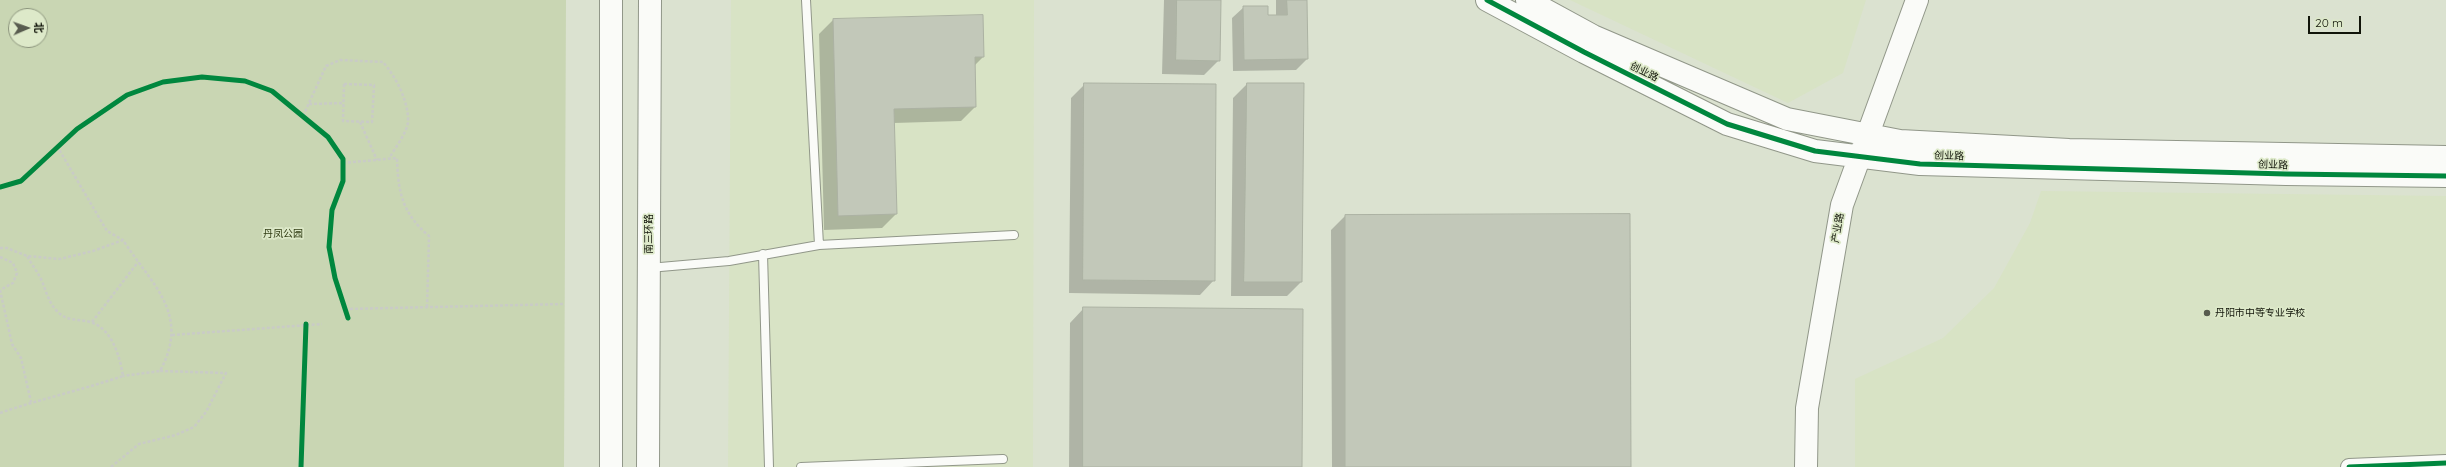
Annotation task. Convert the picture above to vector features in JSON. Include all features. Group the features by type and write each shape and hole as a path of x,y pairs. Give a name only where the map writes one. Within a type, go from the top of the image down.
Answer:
{"street":[{"path":"611,0 611,467"},
{"name":"南三环路","path":"648,467 650,0"},
{"name":"创业路","path":"1487,0 1584,52 1727,124 1815,151 1920,164 2286,174 2446,176"},
{"name":"创业路","path":"1527,0 1593,36 1787,120 1900,142 2069,150 2446,157"},
{"name":"产业路","path":"1806,467 1807,408 1842,204 1916,0"},
{"path":"2349,467 2446,463"}],"lane":[{"path":"806,0 819,246"},
{"path":"649,268 729,261 763,254 819,246 1014,235"},
{"path":"763,254 769,467"},
{"path":"801,467 906,465 1003,459"}],"path":[{"path":"303,116 326,66 340,60 384,62 394,75 406,107 408,123 389,158"},
{"path":"344,84 374,85 372,122 343,121 344,103 344,84"},
{"path":"309,104 344,103"},
{"path":"297,111 308,120"},
{"path":"360,122 377,160"},
{"path":"62,142 55,148 107,231 123,240 162,293 169,312 172,335 168,357 160,371"},
{"path":"343,169 343,161 397,158 397,178 402,202 416,225 429,236 427,308"},
{"path":"0,248 7,248 27,256 60,259 93,251 123,240"},
{"path":"27,256 40,277 47,295 58,312 66,318 92,322 110,338 118,351 123,376"},
{"path":"0,257 9,259 13,263 17,273 13,283 0,290 12,344 21,358 31,402"},
{"path":"92,322 138,262"},
{"path":"343,303 347,315"},
{"path":"345,309 565,304"},
{"path":"306,324 306,331"},
{"path":"172,335 322,324"},
{"path":"0,413 31,402 75,392 123,376 160,371 226,373 206,412 194,427 176,435 139,444 111,467"}],"shaded area":[{"path":"731,0 1034,0 1033,467 728,467"},
{"path":"1570,0 1866,0 1843,73 1788,103"},
{"name":"丹阳市中等专业学校","path":"2041,191 2446,196 2446,467 1855,467 1855,379 1943,338 1994,288 2030,223"}],"green space":[{"name":"丹凤公园","path":"0,0 566,0 564,467 0,467"}],"building":[{"path":"1177,0 1221,0 1220,61 1176,60"},
{"path":"1287,0 1307,0 1308,59 1244,60 1243,6 1268,6 1268,15 1287,15"},
{"path":"983,15 984,57 975,57 976,107 894,109 897,214 838,216 833,19"},
{"path":"1084,83 1216,84 1215,281 1083,280"},
{"path":"1247,83 1304,83 1302,282 1244,282"},
{"path":"1630,214 1631,467 1345,467 1345,215"},
{"path":"1083,307 1303,309 1302,467 1083,467"}],"cycle path":[{"path":"1487,0 1584,52 1727,124 1815,151 1920,164 2286,174 2446,176"},
{"path":"0,187 21,181 77,129 127,95 163,82 202,77 245,81 272,91 328,137 343,159 343,181 332,210 329,247 335,278 348,318"},
{"path":"301,467 306,324"},
{"path":"2349,467 2446,463"}],"place":[{"name":"丹阳市中等专业学校","path":"2207,313"}]}
